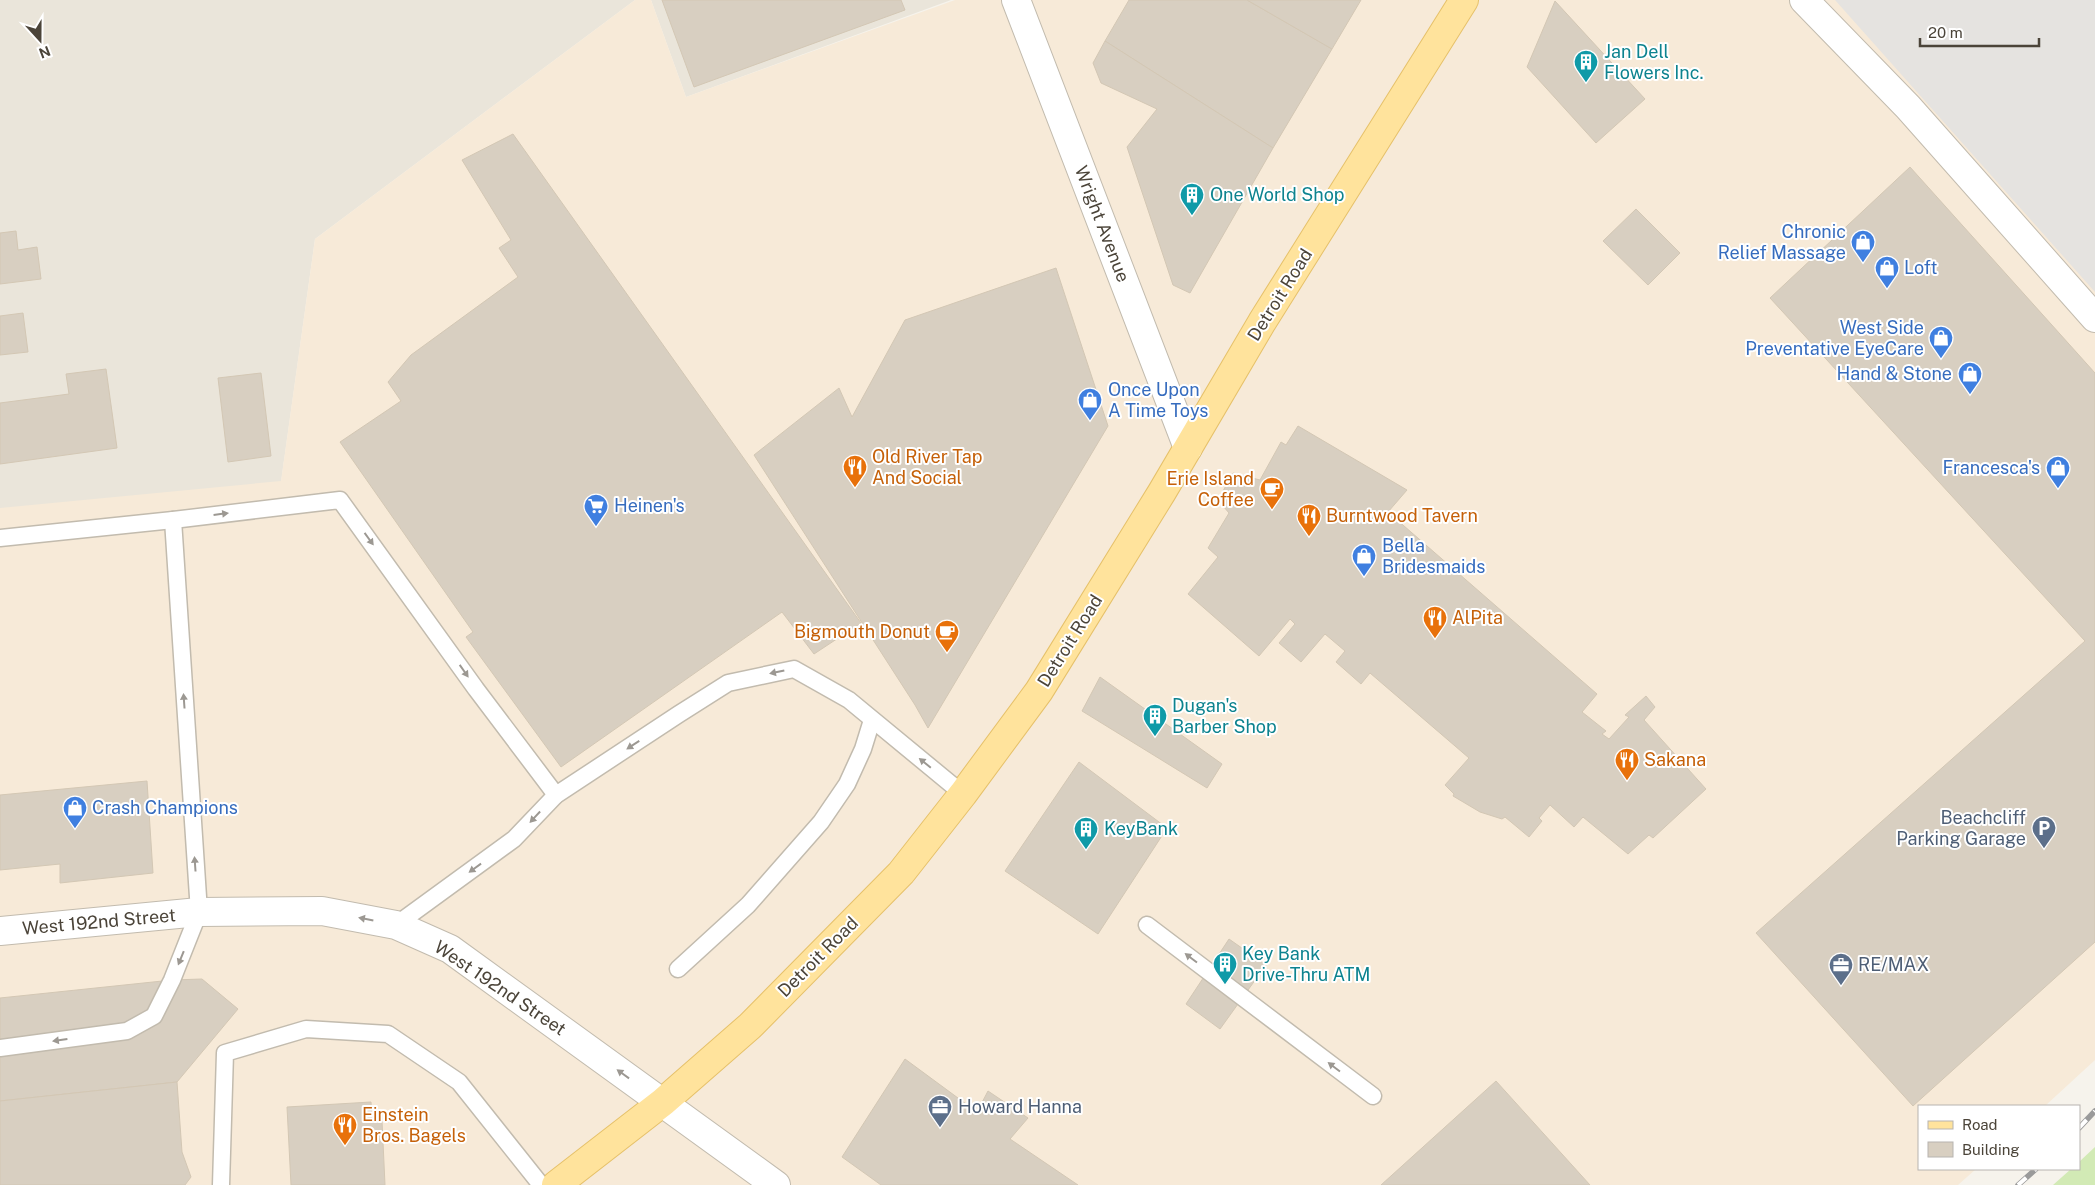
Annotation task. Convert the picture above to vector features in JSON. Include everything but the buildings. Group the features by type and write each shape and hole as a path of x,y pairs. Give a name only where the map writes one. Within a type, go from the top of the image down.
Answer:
{"main road":[{"name":"Detroit Road","path":"556,1185 663,1102 750,1026 901,873 963,794 1039,691 1188,448 1262,322 1464,0"}],"street":[{"name":"Wright Avenue","path":"1016,0 1188,448"},
{"path":"1804,0 1908,107 2095,318"},
{"name":"West 192nd Street","path":"0,931 199,912 322,911 396,925 450,949 776,1185"}],"lane":[{"path":"0,538 340,500 476,690 556,795"},
{"path":"0,1048 127,1031 154,1016 172,980 199,912 173,520"},
{"path":"396,925 514,839 556,795 728,683 794,669 849,700 963,794"},
{"path":"678,969 748,905 821,822 847,784 863,750 872,720"},
{"path":"1147,925 1373,1096"},
{"path":"221,1185 225,1053 306,1029 388,1034 459,1082 542,1185"}],"shaded area":[{"path":"0,0 635,0 315,239 281,482 0,509"},
{"path":"635,0 651,0 686,97 955,0 2095,0 2095,1060 2046,1105 1918,1105 1918,1170 1975,1170 1958,1185 0,1185 0,508 281,481 315,239"},
{"path":"651,0 951,0 686,97"},
{"path":"1835,0 2095,0 2095,292"}],"green space":[{"path":"2095,1147 2095,1185 2053,1185 2070,1170 2080,1170 2080,1161"}],"railway":[{"path":"2080,1127 2095,1111"},
{"path":"2018,1185 2035,1170"}],"place":[{"name":"Jan Dell Flowers Inc.","path":"1586,83"},
{"name":"One World Shop","path":"1192,216"},
{"name":"Chronic Relief Massage","path":"1863,263"},
{"name":"Loft","path":"1887,289"},
{"name":"West Side Preventative EyeCare","path":"1941,359"},
{"name":"Hand & Stone","path":"1970,395"},
{"name":"Once Upon A Time Toys","path":"1090,421"},
{"name":"Old River Tap And Social","path":"855,488"},
{"name":"Francesca's","path":"2058,489"},
{"name":"Erie Island Coffee","path":"1272,510"},
{"name":"Heinen's","path":"596,527"},
{"name":"Burntwood Tavern","path":"1309,537"},
{"name":"Bella Bridesmaids","path":"1364,577"},
{"name":"AlPita","path":"1435,639"},
{"name":"Bigmouth Donut","path":"947,653"},
{"name":"Dugan's Barber Shop","path":"1155,737"},
{"name":"Sakana","path":"1627,781"},
{"name":"Crash Champions","path":"75,829"},
{"name":"Beachcliff Parking Garage","path":"2044,849"},
{"name":"KeyBank","path":"1086,850"},
{"name":"Key Bank Drive-Thru ATM","path":"1225,985"},
{"name":"RE/MAX","path":"1841,986"},
{"name":"Howard Hanna","path":"940,1128"},
{"name":"Einstein Bros. Bagels","path":"345,1146"}]}
